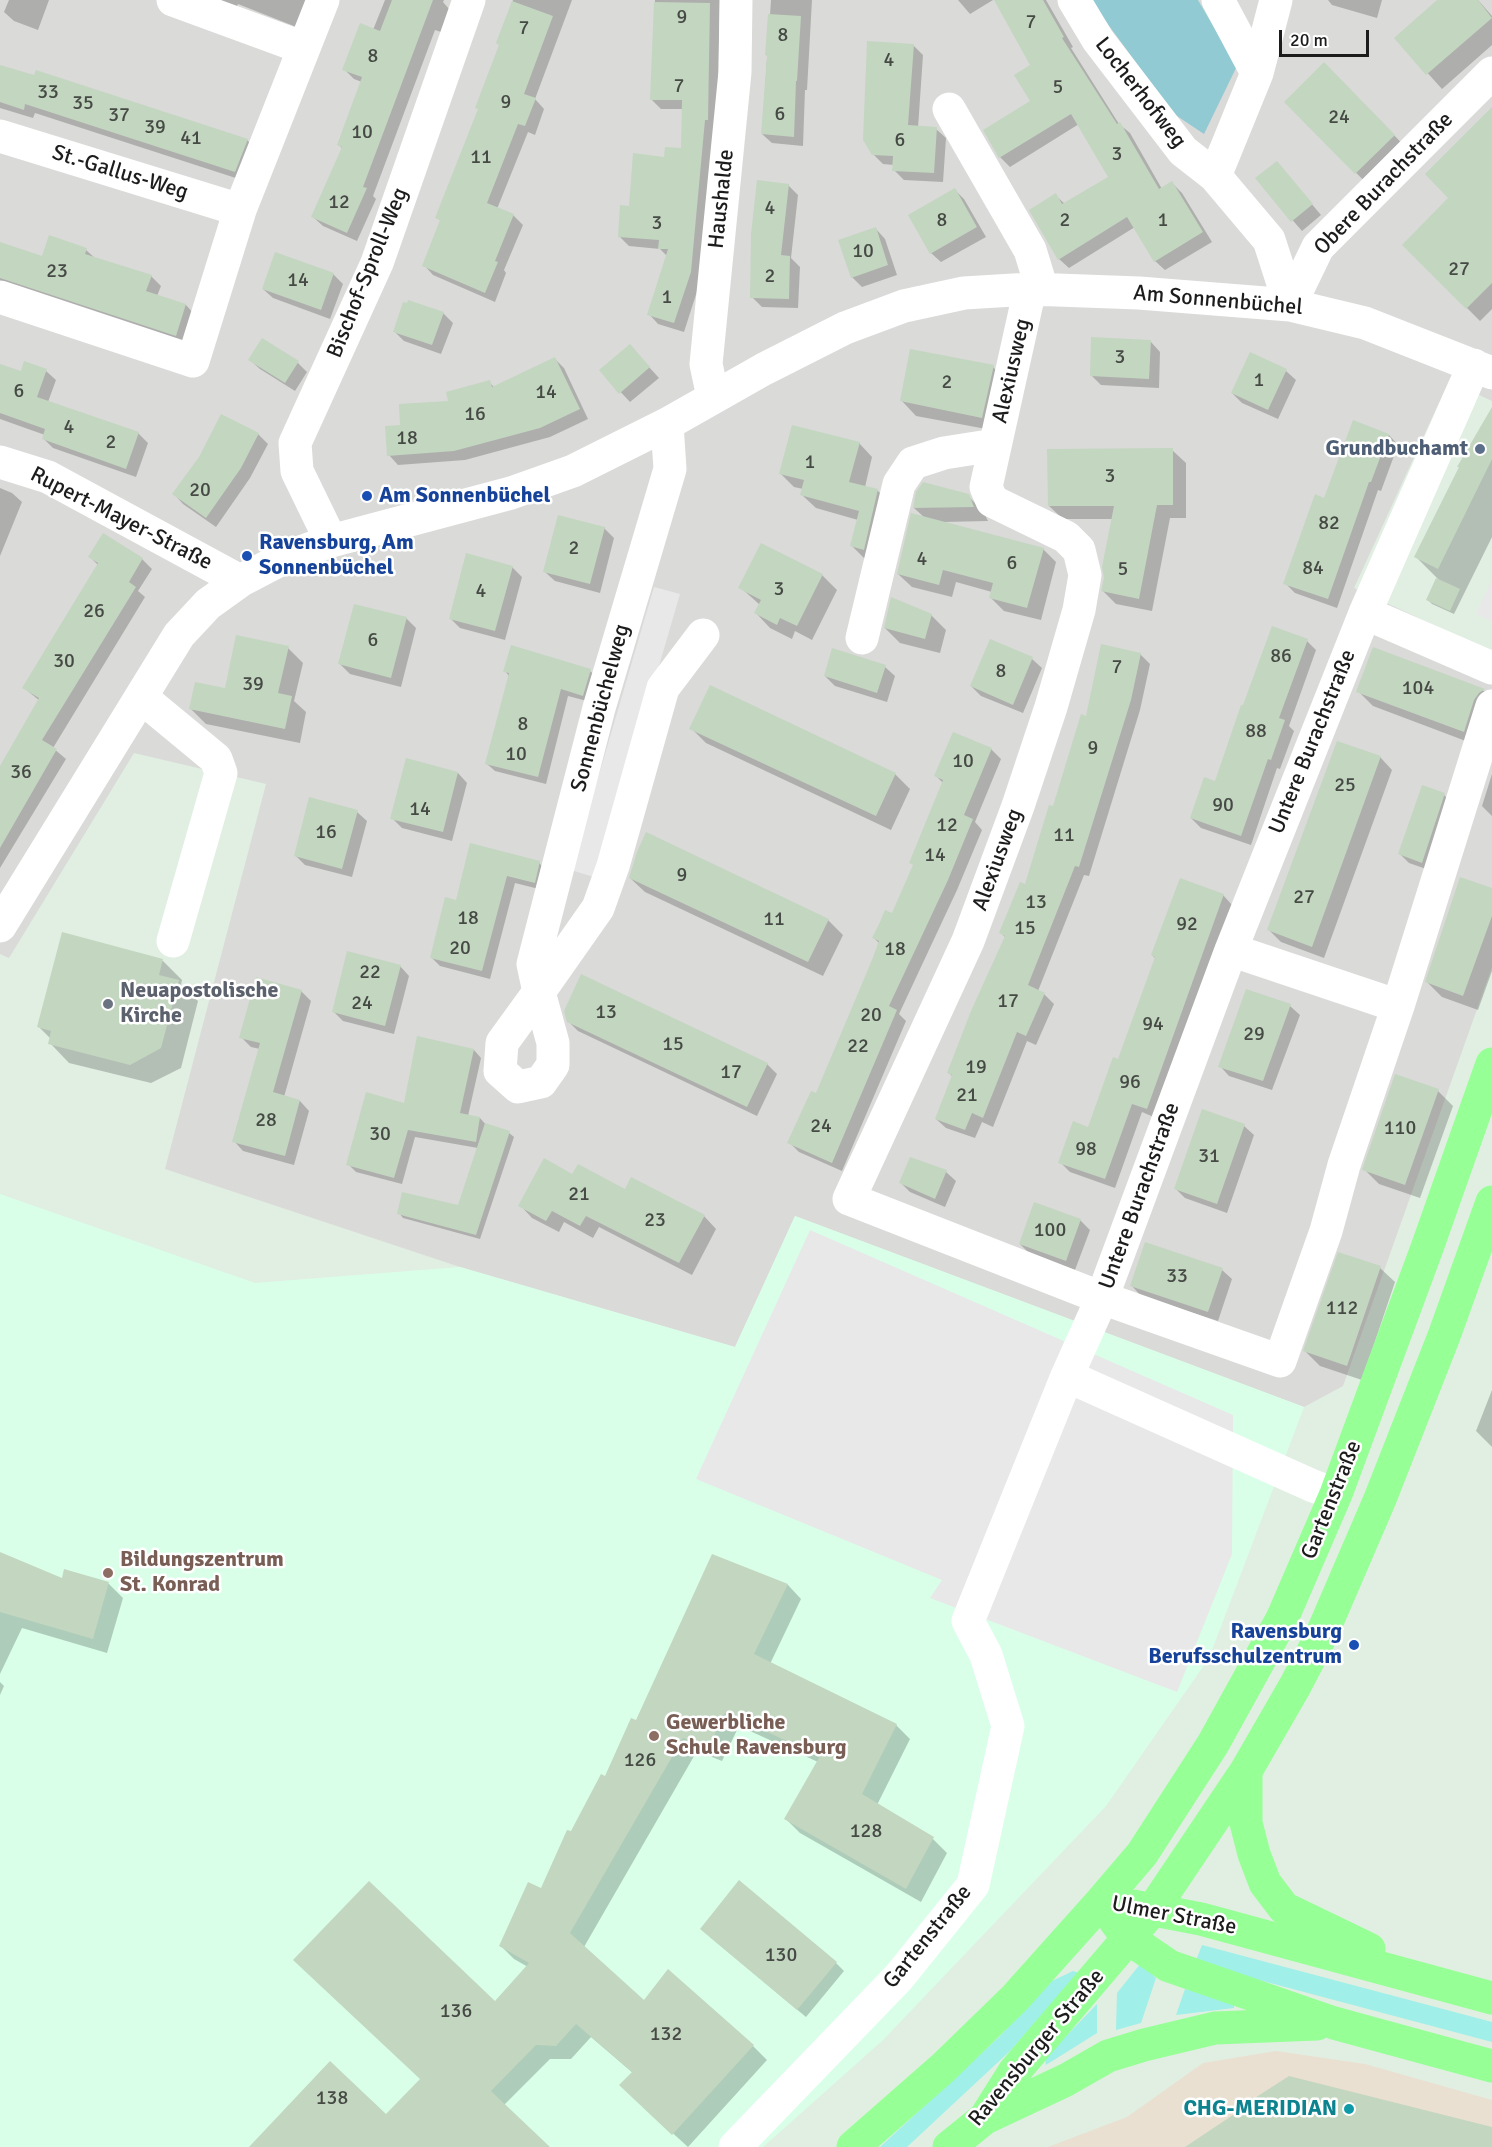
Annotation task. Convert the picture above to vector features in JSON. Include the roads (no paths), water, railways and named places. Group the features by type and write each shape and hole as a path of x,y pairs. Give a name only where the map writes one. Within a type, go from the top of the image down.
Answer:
{"main road":[{"name":"Gartenstraße","path":"1101,1902 1142,1854 1213,1744 1282,1619 1336,1494 1492,1064"},
{"name":"Gartenstraße","path":"1246,1771 1321,1636 1380,1499 1444,1336 1492,1202"},
{"path":"1246,1771 1246,1822 1257,1864 1265,1883 1284,1908 1443,1984"},
{"name":"Ravensburger Straße","path":"950,2147 985,2118 1014,2072 1154,1908 1246,1771"},
{"name":"Ravensburger Straße","path":"853,2147 943,2068 1015,1998 1101,1902"},
{"name":"Ulmer Straße","path":"1101,1902 1154,1908 1201,1919 1492,1998"},
{"name":"Ulmer Straße","path":"1101,1902 1128,1938 1168,1966 1334,2023 1492,2066"},
{"path":"985,2118 1066,2080 1108,2056 1144,2045 1215,2028 1334,2023"}],"street":[{"path":"173,0 304,48"},
{"path":"0,297 193,361 240,210 323,0"},
{"name":"Bischof-Sproll-Weg","path":"331,541 297,471 295,443 377,263 469,0"},
{"name":"Haushalde","path":"713,397 706,364 735,72 736,0"},
{"name":"Locherhofweg","path":"1074,0 1098,40 1183,151 1215,177 1269,240 1290,304"},
{"path":"1218,0 1257,73"},
{"path":"1215,177 1257,73 1276,0"},
{"name":"Obere Burachstraße","path":"1290,304 1318,247 1492,73"},
{"path":"949,109 1030,250 1036,289"},
{"name":"St.-Gallus-Weg","path":"0,136 240,210"},
{"name":"Am Sonnenbüchel","path":"0,926 178,635 208,604 240,581 284,558 331,541 511,493 573,471 667,424 713,397 845,328 904,306 964,293 1036,289 1139,293 1290,304 1365,322 1483,369"},
{"name":"Alexiusweg","path":"1036,289 986,487 992,501 1066,537 1079,550 1084,575 1078,610 1051,707 1018,806 968,941 849,1199 1102,1298"},
{"name":"Untere Burachstraße","path":"1483,369 1365,613 1231,950 1102,1298 1280,1360 1326,1231 1344,1165 1398,1006 1492,706"},
{"name":"Sonnenbüchelweg","path":"667,424 670,469 599,708 532,964 538,992 598,908 613,866 663,688 704,635"},
{"path":"862,638 898,484 913,463 944,453 995,445"},
{"name":"Rupert-Mayer-Straße","path":"0,462 48,477 240,581"},
{"path":"1365,613 1491,664"},
{"path":"141,697 216,759 221,773 172,941"},
{"path":"1231,950 1398,1006"},
{"path":"1102,1298 1067,1376 1336,1494"},
{"name":"Gartenstraße","path":"735,2147 899,1977 973,1885 1008,1726 986,1654 968,1621 1067,1376"}],"place":[{"name":"Grundbuchamt","path":"1480,449"},
{"name":"Am Sonnenbüchel","path":"367,496"},
{"name":"Ravensburg, Am Sonnenbüchel","path":"247,556"},
{"name":"Neuapostolische Kirche","path":"108,1004"},
{"name":"Bildungszentrum St. Konrad","path":"108,1573"},
{"name":"Ravensburg Berufsschulzentrum","path":"1354,1645"},
{"name":"Gewerbliche Schule Ravensburg","path":"654,1736"},
{"name":"CHG-MERIDIAN","path":"1349,2109"}]}
